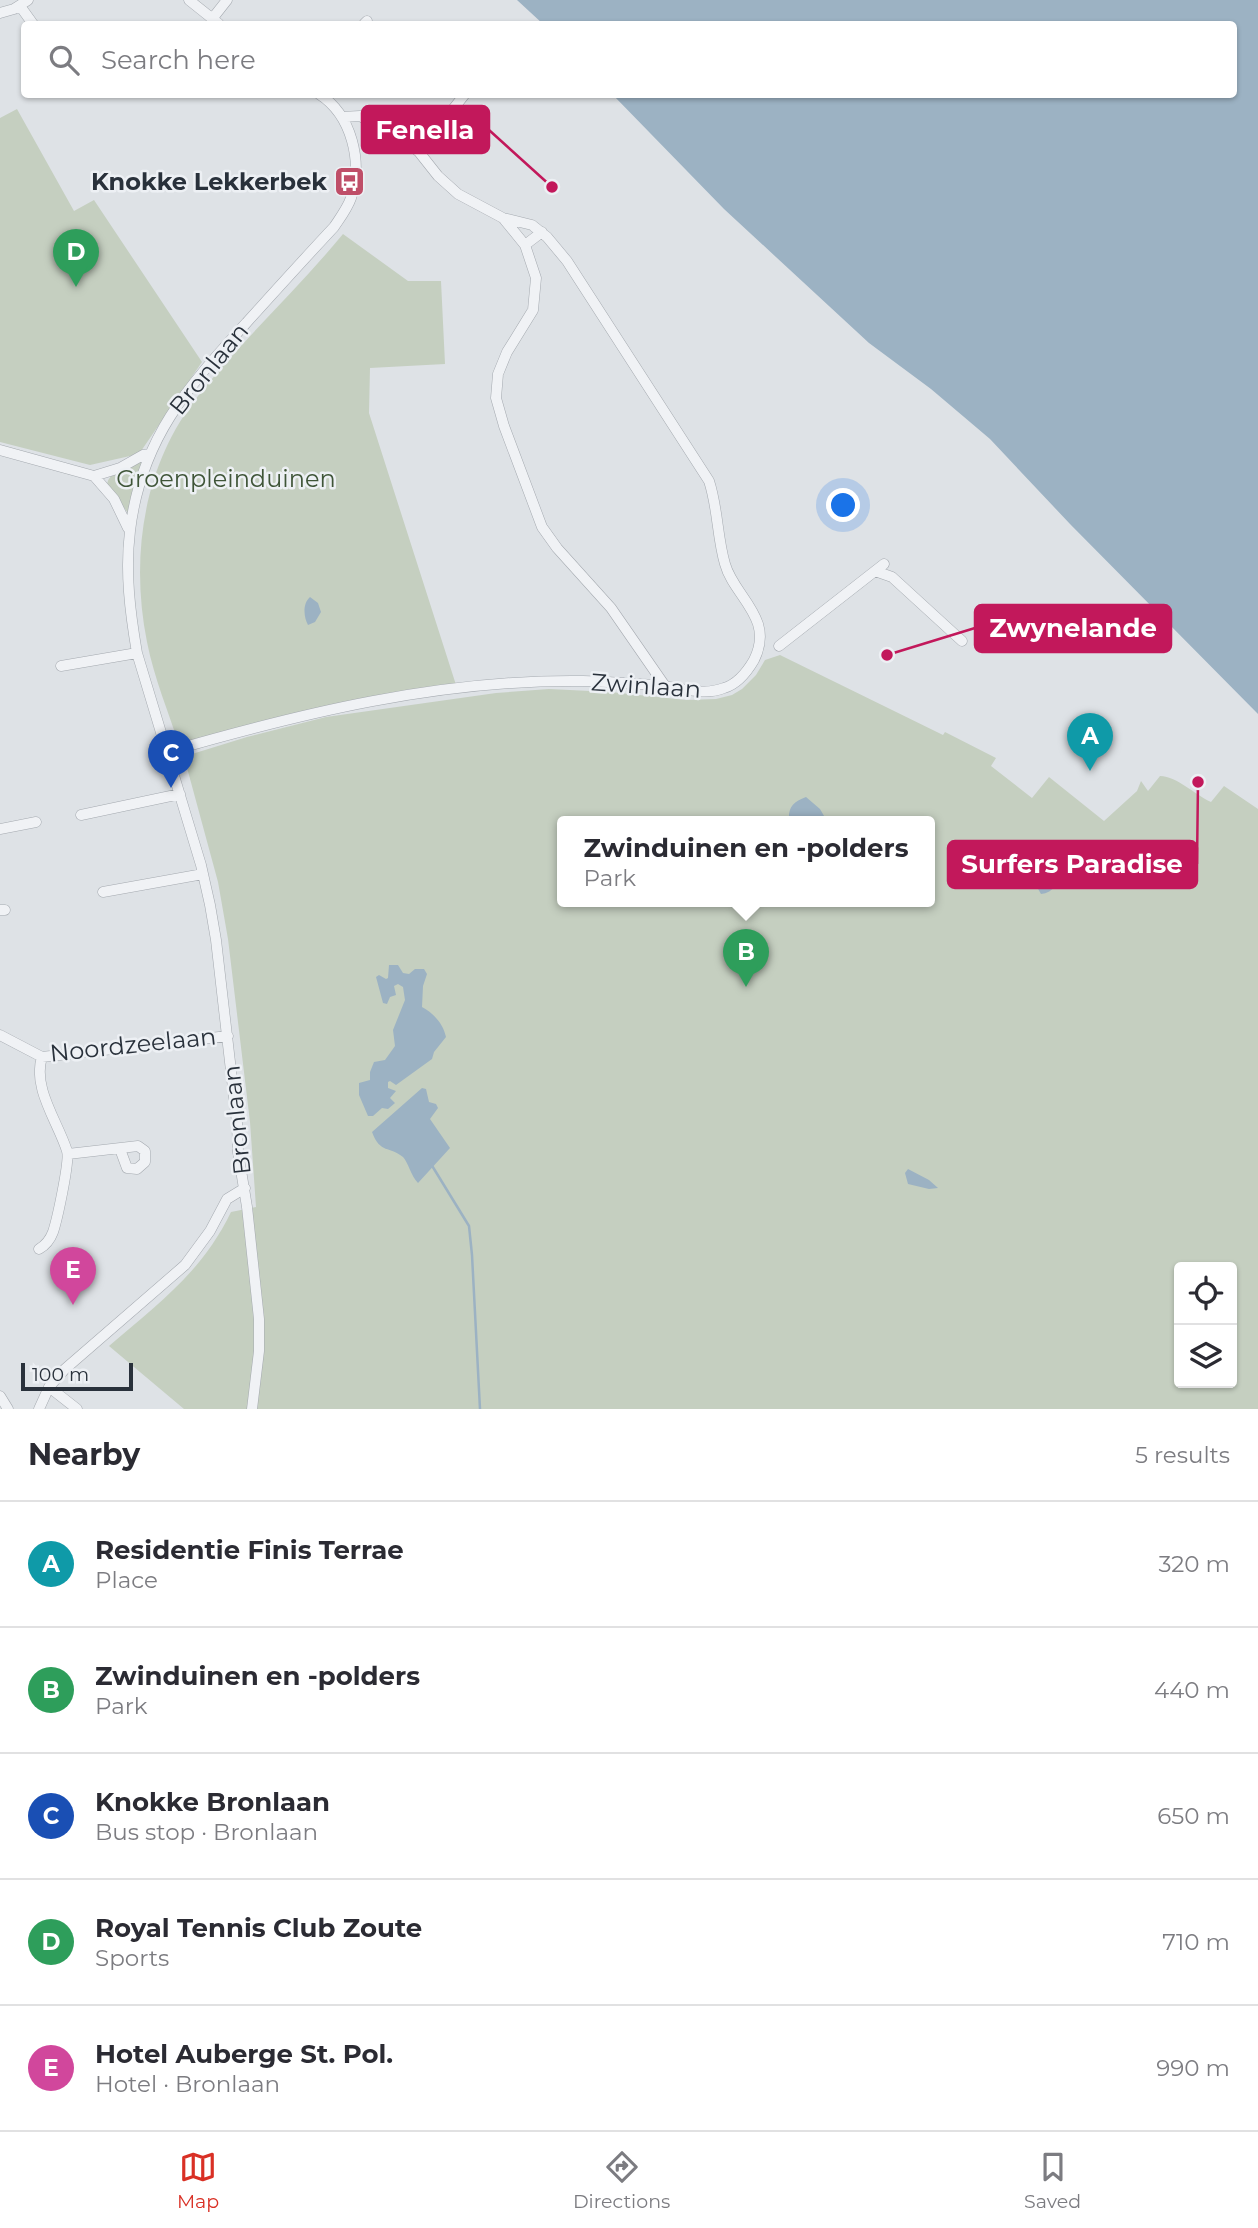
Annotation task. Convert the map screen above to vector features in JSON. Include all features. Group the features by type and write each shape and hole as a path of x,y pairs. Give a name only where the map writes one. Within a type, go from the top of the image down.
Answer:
{"street":[{"path":"189,0 215,21"},
{"path":"216,21 227,0"},
{"path":"0,13 24,3 32,21"},
{"path":"325,98 342,117"},
{"path":"419,152 462,98"},
{"name":"Zwinlaan","path":"167,752 324,709 457,688 548,681 610,682 714,691 732,685 747,670 760,646 758,626 725,565 709,481 609,329 578,276 532,225 503,218 447,185 419,152 360,116 342,117"},
{"name":"Bronlaan","path":"39,1409 49,1387 65,1369 185,1265 210,1231 227,1199 245,1188 238,1152 216,940 204,874 137,653 127,572 130,531 134,503 150,454 163,426 188,388 343,214 351,198 356,169 352,140 342,117"},
{"path":"503,218 525,245 536,278 533,310 507,352 498,374 496,398 504,426 542,527 557,548 611,608 665,686"},
{"path":"525,245 541,232"},
{"path":"0,450 94,476 150,454"},
{"path":"94,476 114,499 130,531"},
{"path":"779,646 879,568 962,641"},
{"path":"61,666 137,653"},
{"path":"81,815 180,794"},
{"path":"0,829 36,822"},
{"path":"103,892 204,874"},
{"name":"Noordzeelaan","path":"0,1035 42,1057 228,1036"},
{"path":"39,1249 46,1245 52,1233 68,1154 50,1111 40,1076 38,1068 42,1057"},
{"path":"68,1154 120,1149"},
{"path":"245,1188 259,1319 259,1351 252,1409"},
{"path":"49,1387 77,1409"},
{"path":"0,1396 8,1409"}],"green space":[{"path":"17,109 74,211 94,200 202,362 139,454 90,465 0,442 0,118"},
{"name":"Groenpleinduinen","path":"343,234 408,281 441,281 445,364 370,368 369,413 457,688 324,709 180,748 154,669 142,610 141,545 153,482 179,423 198,396"},
{"path":"142,460 128,513 107,485 116,472"},
{"path":"780,655 996,758 991,766 1032,798 1049,777 1104,821 1137,791 1141,781 1148,791 1160,776 1180,783 1211,802 1224,786 1258,809 1258,1409 184,1409 109,1346 162,1301 193,1269 207,1252 231,1212 256,1207 250,1122 228,939 218,882 186,764 192,754 326,717 496,693 549,689 686,700 716,699 742,689 756,675 765,660"}],"water":[{"path":"517,0 1258,0 1258,714 990,439 931,389 869,343 724,209 616,98 1237,98 1237,21 540,21"},
{"path":"310,597 318,603 321,612 315,622 308,625 304,611"},
{"path":"806,797 824,816 789,816 792,806"},
{"path":"1035,854 1053,859 1066,870 1056,886 1041,894 1032,875 1031,866"},
{"path":"389,965 398,965 403,973 409,974 415,969 424,969 427,974 423,986 422,1007 437,1019 446,1037 432,1059 396,1085 388,1082 388,1088 396,1091 390,1098 395,1103 388,1109 382,1108 373,1116 368,1116 359,1095 359,1083 370,1080 374,1062 385,1060 395,1046 393,1030 405,1000 403,987 398,984 394,986 396,995 390,997 387,1004 383,1003 376,977 379,975 388,978"},
{"path":"422,1088 426,1089 429,1102 436,1104 438,1108 430,1119 450,1148 418,1183 403,1157 378,1144 372,1132"},
{"path":"908,1169 938,1188 929,1189 908,1184 905,1173"}],"waterway":[{"path":"431,1164 469,1226 480,1409"}],"place":[{"name":"Knokke Lekkerbek","path":"350,182"},
{"name":"Fenella","path":"552,187"},
{"name":"Royal Tennis Club Zoute","path":"76,287"},
{"name":"Zwynelande","path":"887,655"},
{"name":"Residentie Finis Terrae","path":"1090,771"},
{"name":"Surfers Paradise","path":"1198,782"},
{"name":"Knokke Bronlaan","path":"171,788"},
{"name":"Zwinduinen en -polders","path":"746,987"},
{"name":"Hotel Auberge St. Pol.","path":"73,1305"}]}
